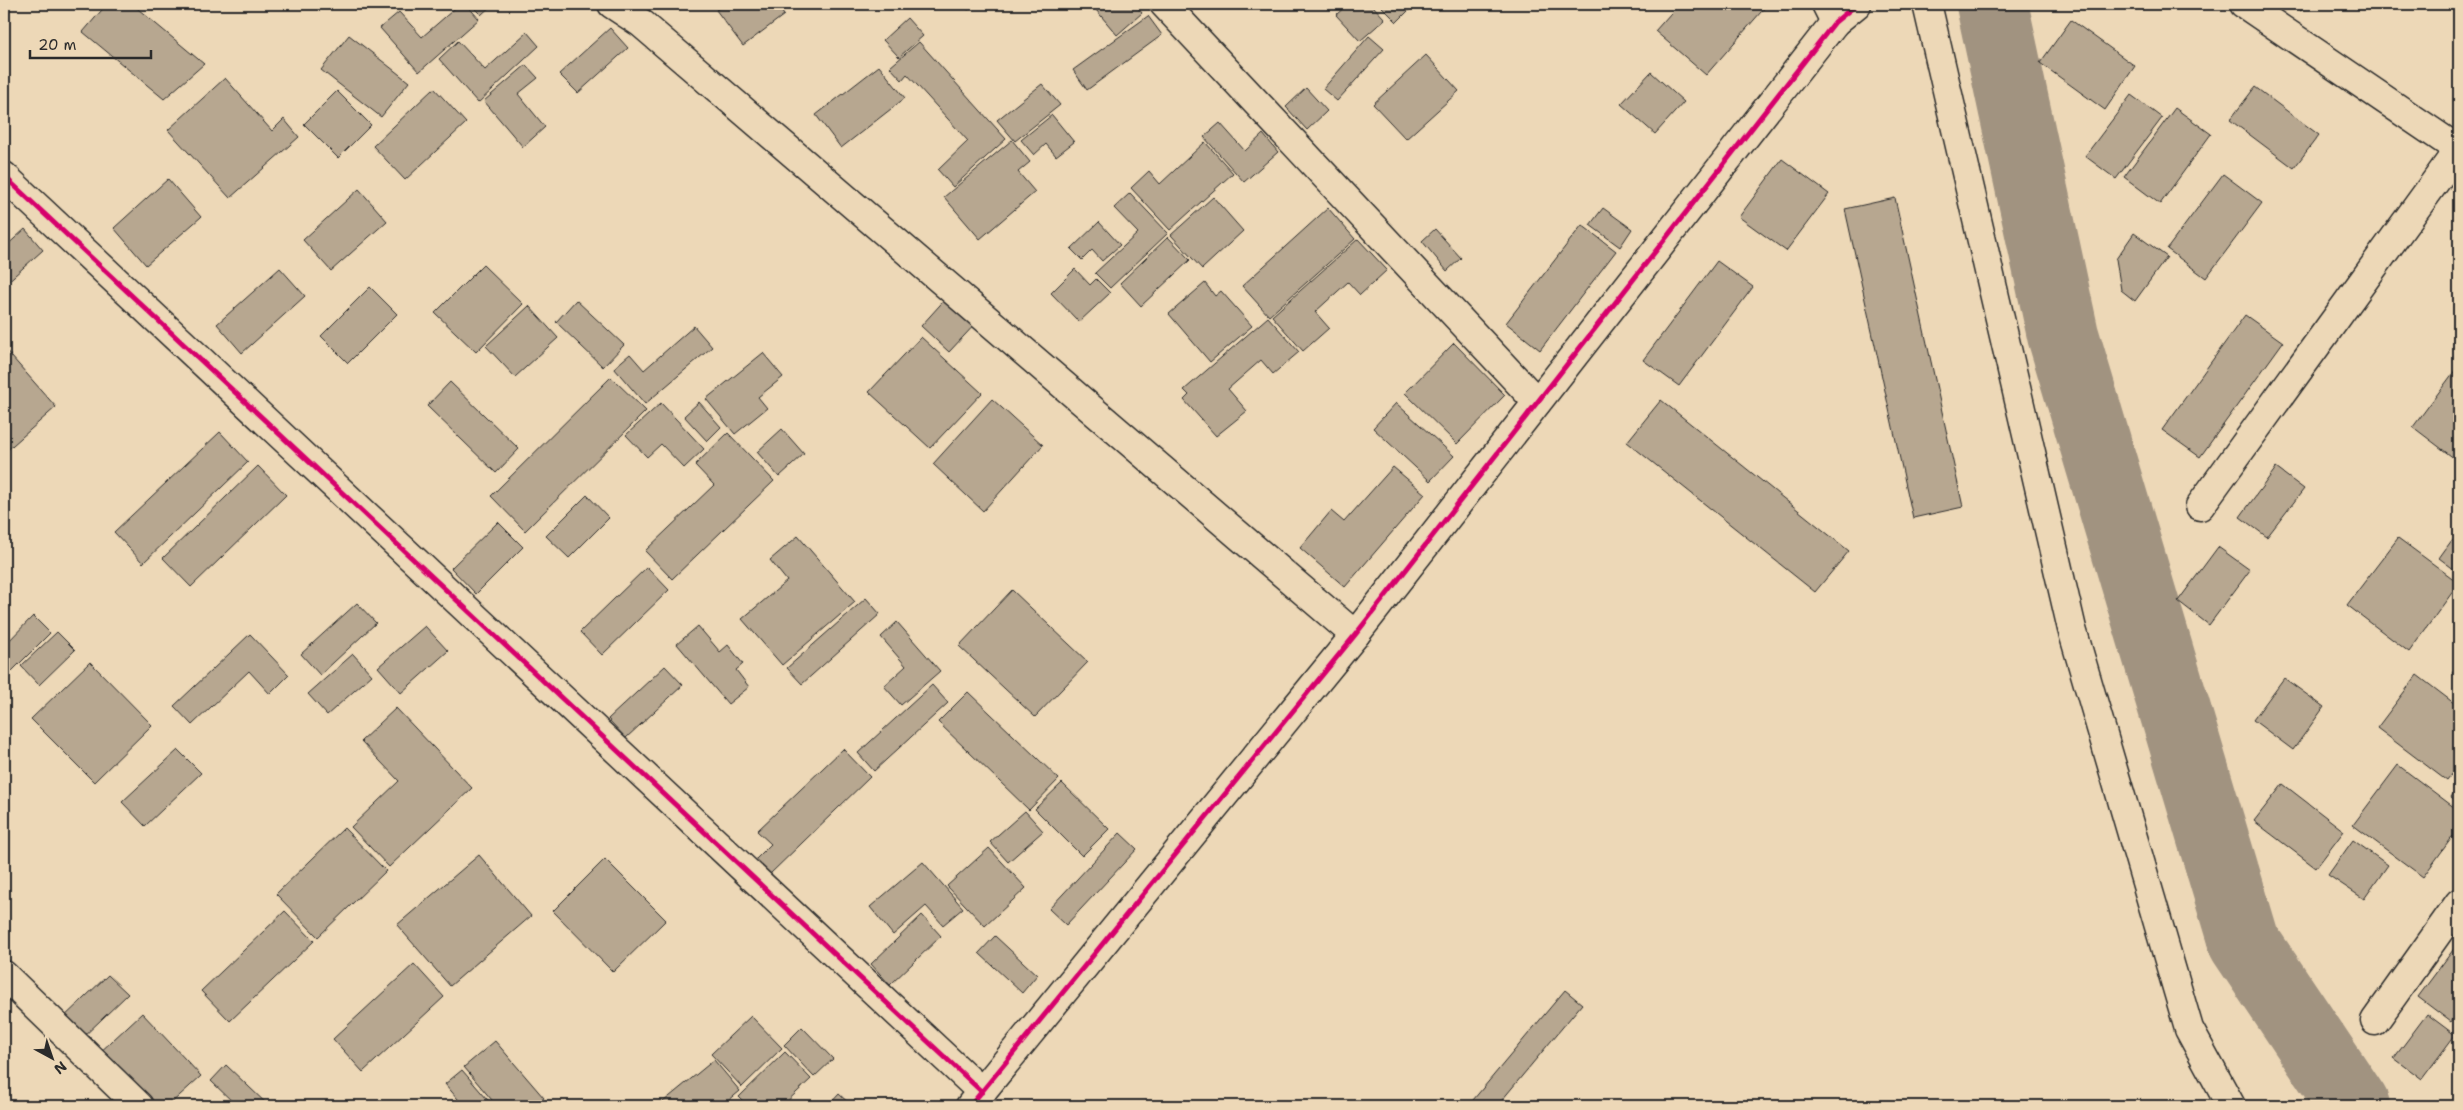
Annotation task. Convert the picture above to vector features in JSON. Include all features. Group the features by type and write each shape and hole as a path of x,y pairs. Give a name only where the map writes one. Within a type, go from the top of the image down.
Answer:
{"street":[{"path":"612,4 641,23 1356,636"},
{"path":"1164,4 1537,402"},
{"path":"4,176 976,1099 1356,636 1537,402 1830,13 1857,4"},
{"path":"1927,4 2072,629 2188,1029 2231,1106"},
{"path":"2200,506 2459,150 2244,4"},
{"path":"2375,1021 2459,902"},
{"path":"4,976 140,1106"}],"building":[{"path":"107,4 132,4 204,64 164,99 83,32"},
{"path":"460,4 466,4 479,19 419,72 380,28 399,12 422,37"},
{"path":"470,4 493,4 481,15"},
{"path":"725,4 776,4 784,15 743,46 716,10"},
{"path":"963,4 976,4 968,10"},
{"path":"1091,4 1135,4 1142,13 1117,35"},
{"path":"1348,4 1371,4 1385,19 1360,41 1336,15"},
{"path":"1379,4 1415,4 1397,22"},
{"path":"1679,4 1768,4 1706,75 1655,31"},
{"path":"2291,4 2306,4 2301,11"},
{"path":"1148,16 1162,35 1087,90 1073,70"},
{"path":"907,18 923,36 899,57 883,40"},
{"path":"2071,20 2135,66 2105,110 2040,63"},
{"path":"610,28 628,48 578,93 559,74"},
{"path":"527,32 539,46 478,103 439,59 458,41 485,70"},
{"path":"349,35 409,82 381,117 321,70"},
{"path":"1369,36 1384,49 1337,101 1323,89"},
{"path":"919,42 1006,139 953,187 938,170 968,141 907,74 902,80 890,67"},
{"path":"1426,55 1459,91 1406,139 1373,104"},
{"path":"526,65 538,78 518,94 545,127 523,147 484,101"},
{"path":"879,66 905,98 841,148 816,115"},
{"path":"1651,72 1684,102 1655,134 1621,104"},
{"path":"225,78 272,131 284,119 299,137 230,198 168,130"},
{"path":"1042,84 1060,105 1015,141 997,120"},
{"path":"2255,87 2319,135 2294,168 2230,120"},
{"path":"434,88 466,123 405,180 373,146"},
{"path":"1306,88 1327,111 1307,130 1286,107"},
{"path":"337,91 371,125 338,158 304,124"},
{"path":"2131,95 2162,118 2116,179 2085,156"},
{"path":"2175,108 2211,134 2160,204 2124,177"},
{"path":"1052,115 1074,142 1056,156 1046,144 1034,155 1021,140"},
{"path":"1220,123 1245,151 1263,134 1278,152 1244,182 1204,137"},
{"path":"1012,140 1030,162 1018,172 1035,192 980,239 944,197"},
{"path":"1205,142 1233,173 1170,230 1131,188 1149,171 1160,184"},
{"path":"1782,159 1829,194 1786,251 1739,217"},
{"path":"2223,174 2262,203 2206,278 2167,249"},
{"path":"168,179 201,217 146,265 114,228"},
{"path":"359,189 387,221 331,271 303,240"},
{"path":"1130,193 1168,233 1110,288 1095,273 1138,233 1114,208"},
{"path":"1213,197 1243,231 1202,269 1171,235"},
{"path":"1895,198 1963,507 1913,518 1845,209"},
{"path":"1328,208 1355,239 1269,316 1242,286"},
{"path":"1603,208 1632,229 1620,247 1590,225"},
{"path":"1099,222 1120,245 1102,261 1092,250 1082,260 1071,249"},
{"path":"1582,225 1616,251 1540,350 1506,323"},
{"path":"25,229 43,250 4,285 4,248"},
{"path":"1435,229 1461,258 1447,271 1422,241"},
{"path":"2134,233 2167,257 2135,301 2121,290 2116,259"},
{"path":"1168,237 1190,260 1141,306 1120,283"},
{"path":"1358,239 1387,270 1360,295 1348,282 1315,312 1329,328 1303,351 1272,316"},
{"path":"1717,261 1753,287 1679,386 1643,360"},
{"path":"483,265 523,304 476,352 435,313"},
{"path":"280,268 305,296 242,353 217,324"},
{"path":"1075,269 1090,285 1096,279 1110,293 1079,322 1051,293"},
{"path":"1205,283 1215,296 1221,291 1252,326 1210,362 1169,314"},
{"path":"370,287 397,314 348,363 321,336"},
{"path":"949,295 978,321 949,352 921,326"},
{"path":"576,300 624,345 603,367 556,322"},
{"path":"529,306 558,338 515,377 486,346"},
{"path":"2245,315 2283,342 2200,457 2162,430"},
{"path":"1268,317 1299,352 1273,374 1261,360 1228,389 1247,411 1216,436 1184,400 1189,395 1184,390"},
{"path":"694,326 712,347 645,404 614,368 630,354 644,370"},
{"path":"921,337 982,393 930,448 869,392"},
{"path":"1454,343 1505,395 1457,444 1405,393"},
{"path":"4,348 56,407 4,453"},
{"path":"763,353 783,377 758,397 767,408 735,434 706,399"},
{"path":"2459,365 2459,462 2413,427"},
{"path":"611,377 646,411 525,531 491,496"},
{"path":"450,382 519,449 496,473 427,406"},
{"path":"992,399 1043,445 983,511 933,464"},
{"path":"1661,400 1849,551 1815,592 1627,442"},
{"path":"699,402 721,427 707,441 684,416"},
{"path":"661,403 704,449 684,468 661,444 647,457 626,435"},
{"path":"1396,403 1454,456 1430,481 1373,428"},
{"path":"782,429 804,454 779,477 757,452"},
{"path":"220,432 248,462 143,563 114,532"},
{"path":"728,433 774,481 672,579 645,551 714,485 695,465"},
{"path":"258,466 286,495 191,587 163,558"},
{"path":"1393,467 1425,494 1345,587 1300,548 1331,511 1344,522"},
{"path":"2276,468 2304,489 2267,537 2240,517"},
{"path":"587,495 609,518 569,558 546,536"},
{"path":"498,522 523,547 476,594 451,568"},
{"path":"798,536 855,602 782,665 742,619 787,581 770,560"},
{"path":"2398,538 2459,583 2409,652 2347,605"},
{"path":"2452,540 2459,545 2459,573 2439,558"},
{"path":"2218,547 2250,570 2209,625 2178,601"},
{"path":"647,567 669,590 602,655 580,632"},
{"path":"1012,590 1088,662 1035,717 959,646"},
{"path":"866,598 880,614 802,684 787,668"},
{"path":"357,603 376,623 320,675 301,654"},
{"path":"33,616 50,633 4,679 4,646"},
{"path":"897,622 940,671 901,705 884,686 906,666 881,637"},
{"path":"425,626 448,651 401,693 378,667"},
{"path":"698,626 720,652 728,645 743,664 736,670 749,687 728,704 677,644"},
{"path":"57,632 75,650 39,685 21,666"},
{"path":"250,634 289,675 270,694 249,671 192,725 174,706"},
{"path":"353,654 372,675 327,715 308,694"},
{"path":"90,662 152,725 94,782 31,719"},
{"path":"2459,664 2459,678 2452,673"},
{"path":"665,666 683,685 626,738 608,719"},
{"path":"2417,675 2459,707 2459,765 2447,781 2377,728"},
{"path":"2284,678 2324,707 2293,750 2253,720"},
{"path":"932,685 948,703 874,771 858,753"},
{"path":"968,692 1059,779 1029,810 938,722"},
{"path":"396,708 472,788 389,867 351,827 399,781 361,741"},
{"path":"843,749 870,777 769,875 755,860 771,844 757,831"},
{"path":"178,750 201,773 145,826 122,802"},
{"path":"2398,765 2459,811 2459,828 2423,877 2353,825"},
{"path":"1062,783 1109,829 1082,856 1035,809"},
{"path":"2283,784 2344,831 2316,868 2254,821"},
{"path":"2459,786 2459,803 2451,797"},
{"path":"1025,811 1043,831 1008,862 990,842"},
{"path":"344,828 386,871 318,937 276,894"},
{"path":"1120,833 1137,849 1066,925 1049,909"},
{"path":"2353,840 2388,865 2364,899 2328,875"},
{"path":"989,848 1026,888 985,926 947,886"},
{"path":"479,855 531,916 450,986 397,925"},
{"path":"605,859 666,920 613,972 553,911"},
{"path":"923,862 963,908 943,925 926,906 893,935 870,907"},
{"path":"285,911 314,941 230,1021 201,991"},
{"path":"922,915 941,936 890,985 871,964"},
{"path":"995,936 1037,975 1022,993 979,953"},
{"path":"2459,942 2459,1012 2451,1022 2418,997"},
{"path":"414,964 444,997 363,1072 333,1039"},
{"path":"108,975 128,994 79,1041 60,1021"},
{"path":"1565,990 1582,1004 1497,1106 1468,1106"},
{"path":"142,1013 201,1076 168,1106 145,1106 97,1055"},
{"path":"2427,1014 2455,1035 2422,1079 2394,1058"},
{"path":"751,1016 782,1048 742,1087 711,1054"},
{"path":"802,1027 833,1059 814,1077 784,1045"},
{"path":"495,1041 544,1098 534,1106 497,1106 464,1067"},
{"path":"785,1052 811,1079 782,1106 748,1106 739,1097"},
{"path":"714,1060 740,1091 722,1106 658,1106"},
{"path":"226,1065 269,1106 237,1106 211,1081"},
{"path":"462,1070 493,1106 464,1106 445,1084"},
{"path":"839,1094 852,1106 828,1106"}],"waterway":[{"path":"1992,4 2063,335 2244,942 2354,1106"}],"cycle path":[{"path":"970,1106 1355,635 1835,22 1857,4"},
{"path":"4,176 982,1092"}]}
